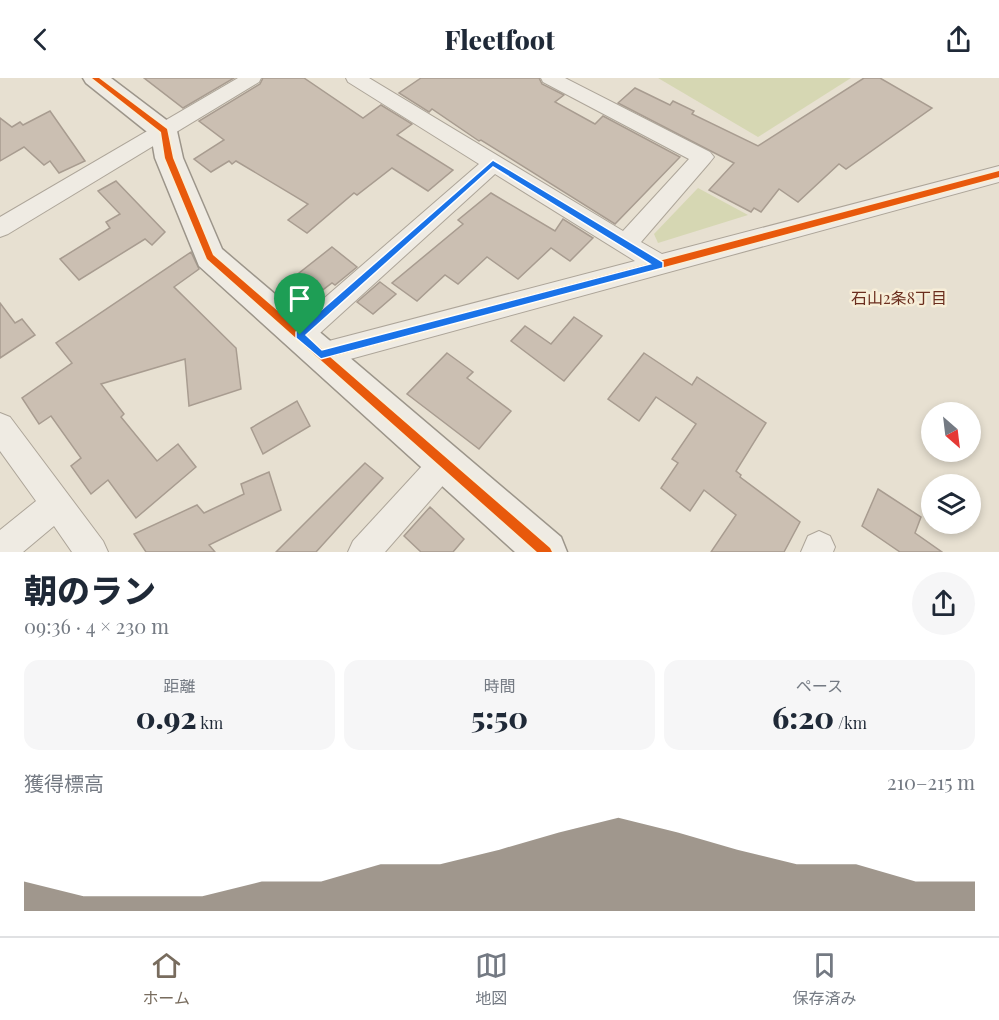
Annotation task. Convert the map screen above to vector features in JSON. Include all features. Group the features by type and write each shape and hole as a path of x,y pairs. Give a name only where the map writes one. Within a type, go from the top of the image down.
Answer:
{"street":[{"path":"95,78 164,131 169,158 210,257 546,552"},
{"path":"0,228 252,78"},
{"path":"355,78 660,265"},
{"path":"550,78 703,157 625,244"},
{"path":"310,345 493,163"},
{"path":"310,345 660,265 999,174"},
{"path":"0,427 92,552"},
{"path":"364,552 444,463"},
{"path":"0,550 56,504"}],"green space":[{"path":"658,78 851,78 758,137"},
{"path":"698,188 748,215 658,243 654,234"}],"building":[{"path":"144,78 234,78 183,108"},
{"path":"263,78 304,78 363,118 381,105 412,124 397,135 453,170 428,191 392,168 357,195 354,193 307,233 288,220 308,204 236,161 232,164 229,161 211,172 194,159 224,140 199,121 260,84"},
{"path":"421,78 539,78 542,84 564,95 555,102 595,124 603,116 680,157 615,224 481,140 479,141 432,109 429,112 399,93"},
{"path":"864,78 880,78 932,108 846,169 839,164 798,202 779,189 761,212 754,208 751,212 709,190 734,163 618,103 635,88 670,105 673,101 694,111 692,114 758,146"},
{"path":"50,111 85,161 59,173 50,161 44,165 24,147 0,161 0,118 12,127 20,122 23,125"},
{"path":"116,181 165,232 152,245 145,239 79,280 60,259 110,228 106,222 120,214 98,191"},
{"path":"491,193 555,231 563,219 593,238 570,261 551,248 518,279 487,257 458,284 445,275 417,301 392,283 463,224 458,220"},
{"path":"332,247 357,267 335,285 332,283 316,295 294,277"},
{"path":"191,252 199,269 174,287 236,348 241,389 189,406 185,359 101,384 124,414 121,417 157,461 178,444 196,467 136,518 108,480 91,494 71,466 81,458 51,416 39,424 22,398 72,363 56,343"},
{"path":"380,282 396,294 373,314 357,302"},
{"path":"0,303 15,323 22,319 35,335 0,358"},
{"path":"574,317 602,336 564,381 511,341 525,326 551,344"},
{"path":"447,353 473,372 467,378 511,411 479,449 407,394"},
{"path":"644,353 692,385 697,377 766,423 736,471 741,475 740,477 800,522 784,552 711,552 736,515 704,490 690,511 661,488 678,463 672,459 696,424 656,397 639,421 608,399"},
{"path":"297,401 310,426 263,454 251,428"},
{"path":"365,463 383,478 316,552 276,552"},
{"path":"269,472 281,510 209,545 215,552 146,552 134,534 197,505 204,513 244,494 241,484"},
{"path":"878,489 921,517 915,533 942,552 900,552 862,526"},
{"path":"430,507 464,539 453,552 421,552 404,536"}],"cycle path":[{"path":"95,78 164,131 169,158 210,257 546,552"},
{"path":"321,355 999,174"}],"district":[{"name":"石山2条8丁目","path":"899,297"}],"route":[{"path":"493,163 660,265 321,355 300,335 493,163"}]}
